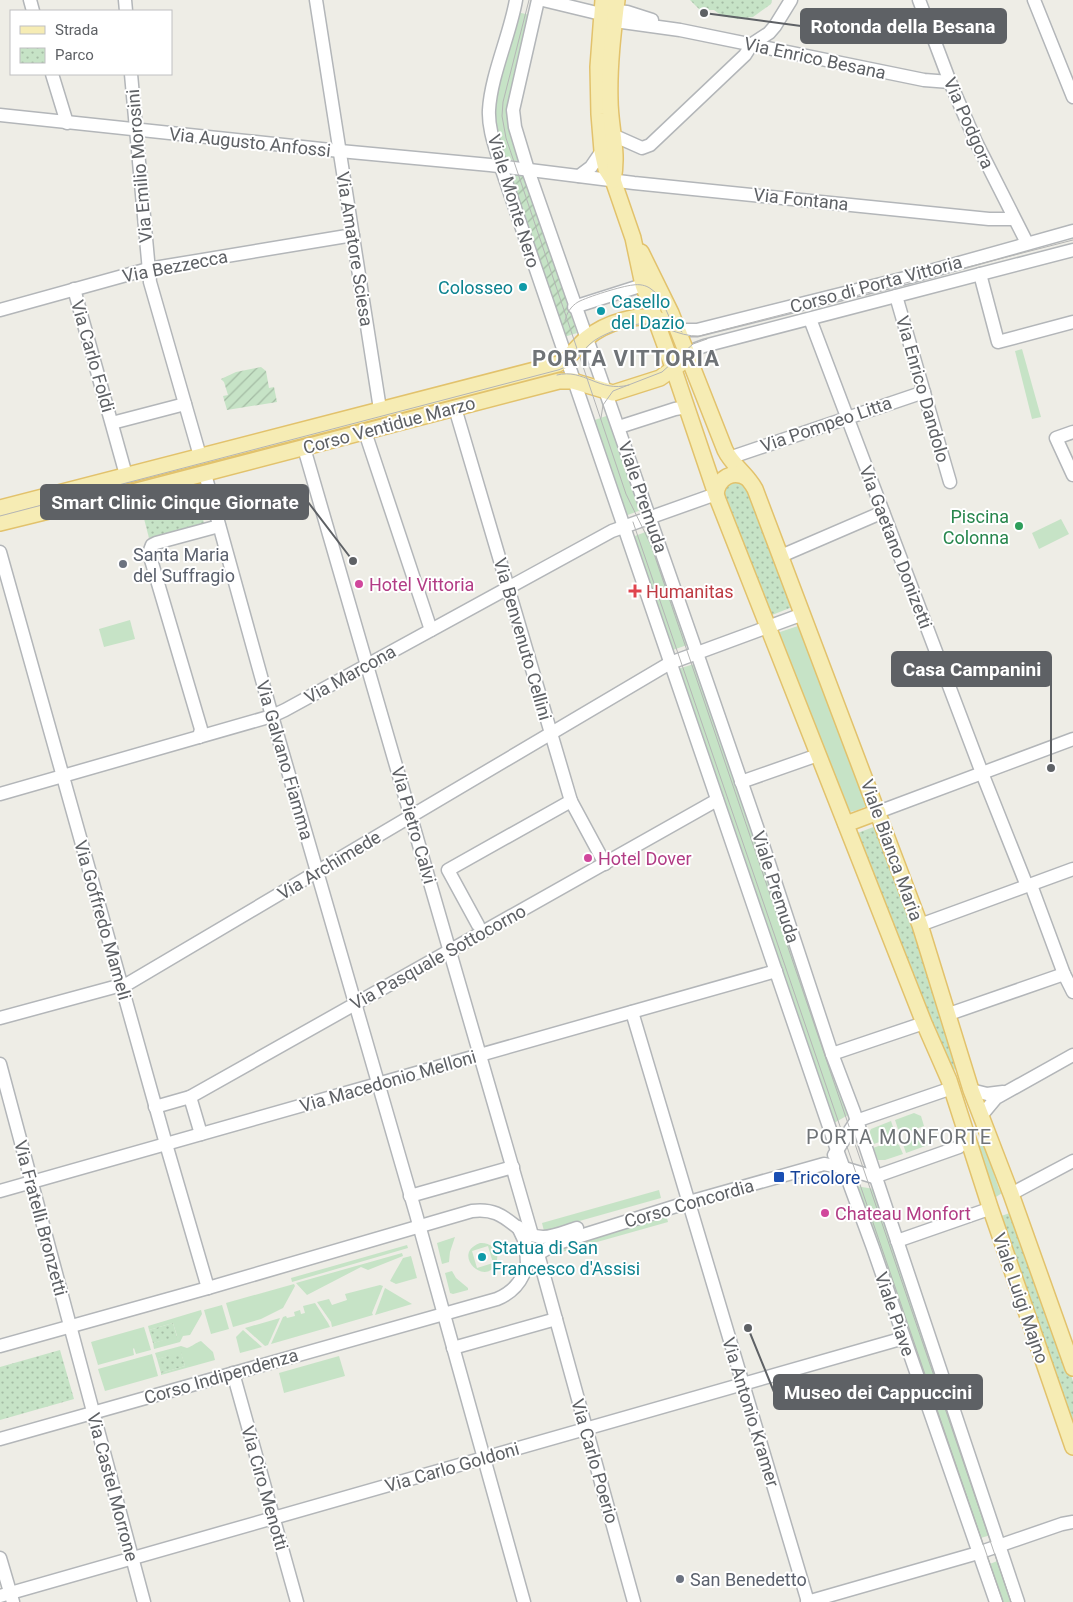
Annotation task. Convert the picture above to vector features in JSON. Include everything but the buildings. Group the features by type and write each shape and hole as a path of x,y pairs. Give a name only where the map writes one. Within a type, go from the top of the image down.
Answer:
{"main road":[{"path":"610,9 610,102 615,136 616,165 613,180"},
{"path":"610,9 598,67 598,114 602,151 606,169 613,180 633,238 643,286 674,370"},
{"name":"Viale Bianca Maria","path":"633,238 650,268 678,330 729,458 755,489 920,925 981,1116"},
{"path":"643,286 650,268"},
{"path":"566,360 586,339 599,330 628,319 640,317 655,318 678,330"},
{"path":"573,381 613,393 660,378 674,370 688,357"},
{"name":"Corso Ventidue Marzo","path":"126,475 566,360"},
{"name":"Viale Bianca Maria","path":"674,370 716,494 924,1023 952,1088 967,1132"},
{"name":"Corso Ventidue Marzo","path":"0,523 205,474 559,381 573,381"},
{"path":"686,407 692,396 698,395 705,399"},
{"path":"200,456 205,474"},
{"path":"716,494 718,484 725,477 736,474 747,478"},
{"path":"0,508 126,475"},
{"path":"846,824 878,812"},
{"path":"952,1088 972,1090"},
{"path":"967,1132 981,1116"},
{"name":"Viale Luigi Majno","path":"981,1116 1069,1341 1073,1368"},
{"name":"Viale Luigi Majno","path":"967,1132 990,1207 1073,1447"},
{"path":"990,1207 1011,1194"}],"street":[{"name":"Via Amatore Sciesa","path":"316,0 380,409"},
{"name":"Viale Monte Nero","path":"516,0 492,91 489,111 490,130 573,381"},
{"name":"Viale Monte Nero","path":"538,0 513,110 514,127 586,339"},
{"name":"Via Enrico Besana","path":"543,0 610,9 680,30 924,80 950,82"},
{"path":"615,136 642,148 650,145 745,55 752,44 775,26 791,0"},
{"name":"Via Podgora","path":"920,0 950,82 976,142 1027,243"},
{"path":"1034,0 1073,97"},
{"path":"52,75 67,122"},
{"name":"Via Emilio Morosini","path":"131,75 150,282 200,456"},
{"name":"Via Augusto Anfossi","path":"0,115 490,165 579,176"},
{"path":"579,176 591,167 602,151"},
{"name":"Via Fontana","path":"579,176 989,219 1014,219"},
{"path":"989,219 998,209 1003,197"},
{"name":"Corso di Porta Vittoria","path":"678,330 706,328 909,277 1073,231"},
{"name":"Via Bezzecca","path":"0,310 148,269 354,235"},
{"name":"Corso di Porta Vittoria","path":"688,357 696,349 704,346 1073,250"},
{"path":"980,274 998,342 1073,322"},
{"path":"574,307 643,286"},
{"name":"Via Carlo Foldi","path":"74,289 126,475"},
{"name":"Via Enrico Dandolo","path":"896,296 950,482"},
{"name":"Via Gaetano Donizetti","path":"810,318 982,773 1073,992"},
{"path":"586,339 605,391"},
{"name":"Viale Premuda","path":"573,381 837,1150"},
{"name":"Viale Premuda","path":"605,391 697,653 874,1177"},
{"name":"Via Pompeo Litta","path":"729,458 924,392"},
{"path":"112,423 185,404"},
{"path":"619,427 675,408 686,407"},
{"name":"Via Benvenuto Cellini","path":"455,408 571,801 605,864"},
{"path":"365,432 431,630"},
{"path":"1073,432 1056,438 1073,475"},
{"name":"Via Pietro Calvi","path":"304,448 532,1234"},
{"name":"Via Galvano Fiamma","path":"205,474 272,716 419,1226"},
{"name":"Via Marcona","path":"0,794 272,716 612,531 716,494"},
{"path":"781,556 883,512"},
{"path":"200,737 201,729 149,553 156,543 219,526"},
{"name":"Via Goffredo Mameli","path":"0,552 208,1288"},
{"path":"670,662 803,614"},
{"name":"Via Archimede","path":"0,1018 132,982 670,662"},
{"path":"878,812 1073,739"},
{"path":"741,782 818,755"},
{"name":"Via Pasquale Sottocorno","path":"156,1107 190,1097 717,800"},
{"path":"478,925 448,870 571,801"},
{"path":"920,925 1073,869"},
{"name":"Via Macedonio Melloni","path":"0,1192 776,971"},
{"path":"949,1014 1064,974"},
{"name":"Via Antonio Kramer","path":"632,1012 807,1602"},
{"path":"832,1054 924,1023"},
{"path":"981,1116 991,1103 1008,1091 1073,1056"},
{"name":"Via Fratelli Bronzetti","path":"0,1064 82,1372"},
{"path":"837,1150 856,1121 952,1088"},
{"path":"972,1090 987,1094 1008,1091"},
{"path":"190,1097 201,1134"},
{"path":"874,1177 959,1147 967,1132"},
{"name":"Corso Concordia","path":"526,1265 538,1254 558,1243 688,1200 832,1157 837,1150"},
{"name":"Viale Piave","path":"837,1150 996,1602"},
{"path":"1011,1194 1073,1161"},
{"name":"Corso Concordia","path":"532,1234 546,1236 824,1164 874,1177"},
{"path":"410,1196 513,1167"},
{"name":"Viale Piave","path":"874,1177 897,1241 996,1547 1018,1602"},
{"path":"507,1218 523,1203"},
{"path":"897,1241 990,1207"},
{"path":"0,1346 480,1210 497,1213 507,1218 518,1228 532,1234"},
{"path":"419,1226 524,1602"},
{"path":"443,1314 497,1299 510,1292 522,1278 528,1254 526,1244 518,1228"},
{"name":"Via Carlo Poerio","path":"538,1254 634,1602"},
{"path":"522,1278 539,1280 546,1286"},
{"name":"Corso Indipendenza","path":"0,1439 443,1314"},
{"path":"452,1348 556,1320"},
{"name":"Via Carlo Goldoni","path":"8,1597 132,1557 904,1338"},
{"name":"Via Castel Morrone","path":"82,1372 144,1602"},
{"name":"Via Ciro Menotti","path":"233,1373 297,1602"},
{"path":"807,1602 978,1553 1069,1521"},
{"path":"0,1558 8,1597"}],"green space":[{"path":"690,0 772,0 771,4 753,17 738,19 722,16 714,10 700,10"},
{"path":"517,12 530,15 511,94 520,161 505,160 497,138 494,105"},
{"path":"509,173 526,175 577,333 561,338"},
{"path":"1022,349 1041,417 1032,419 1015,351"},
{"path":"261,367 266,371 269,388 274,387 277,402 227,410 223,396 228,395 224,382 221,379 236,372"},
{"path":"609,415 641,510 625,516 592,421"},
{"path":"734,480 746,486 748,495 795,606 772,615 723,496 723,490"},
{"path":"194,485 204,523 149,538 139,499"},
{"path":"1061,519 1069,534 1039,549 1032,533"},
{"path":"651,530 690,644 670,651 632,537"},
{"path":"130,620 135,639 104,647 99,629"},
{"path":"801,625 869,805 858,810 846,813 777,633"},
{"path":"697,663 848,1115 834,1123 678,669"},
{"path":"876,826 921,944 957,1069 952,1070 930,1022 855,834"},
{"path":"914,1113 921,1116 924,1126 905,1133 898,1129 895,1120"},
{"path":"891,1121 894,1130 891,1138 871,1145 868,1135 871,1129"},
{"path":"926,1130 929,1141 928,1145 906,1153 903,1144 907,1136"},
{"path":"982,1139 1002,1193 993,1199 978,1143"},
{"path":"892,1141 899,1145 903,1154 885,1160 878,1160 873,1148"},
{"path":"856,1186 874,1189 991,1535 977,1539"},
{"path":"659,1190 661,1198 544,1231 542,1223"},
{"path":"1013,1212 1073,1381 1073,1431 998,1217"},
{"path":"666,1214 668,1222 551,1255 549,1247"},
{"path":"455,1237 449,1262 442,1264 437,1243"},
{"path":"480,1243 484,1243 494,1248 497,1259 491,1270 479,1271 473,1266 469,1261 468,1254 472,1248","holes":["488,1246 493,1263 477,1268 472,1251"]},
{"path":"407,1245 408,1248 292,1282 291,1278"},
{"path":"402,1253 403,1256 368,1270 361,1267 307,1295 296,1283"},
{"path":"411,1256 417,1278 396,1284 390,1281 403,1258"},
{"path":"452,1271 468,1290 450,1293 445,1273"},
{"path":"294,1284 295,1286 283,1308 261,1319 233,1327 226,1303"},
{"path":"380,1285 383,1286 372,1313 373,1315 332,1327 331,1322 317,1302 329,1299 332,1305 347,1300 345,1294"},
{"path":"385,1288 412,1304 375,1315"},
{"path":"315,1303 330,1327 271,1344 283,1317 295,1316 294,1312 300,1310 301,1314 305,1313 303,1306"},
{"path":"222,1305 229,1329 211,1334 204,1310"},
{"path":"201,1310 202,1314 190,1335 183,1336 180,1342 154,1349 153,1343 177,1336 173,1323 149,1330 148,1326"},
{"path":"280,1318 268,1345 265,1346 245,1328"},
{"path":"173,1323 177,1337 153,1343 149,1330"},
{"path":"144,1327 151,1350 136,1354 134,1348 134,1355 98,1365 91,1342"},
{"path":"243,1330 262,1347 240,1353 236,1337"},
{"path":"201,1341 213,1352 215,1360 161,1375 161,1373 185,1366 181,1353 157,1359 155,1353 181,1346 187,1348"},
{"path":"60,1350 74,1399 0,1420 0,1367"},
{"path":"181,1352 185,1366 161,1373 157,1359"},
{"path":"152,1354 158,1376 105,1391 98,1369"},
{"path":"339,1356 345,1376 284,1393 279,1373"},
{"path":"1000,1560 1015,1602 1000,1602 987,1565"}],"tram line":[{"path":"529,0 503,102 502,116 506,138 626,494 651,545 1011,1602"},
{"path":"0,516 558,370 571,363 594,341 606,334 628,326 647,324 691,336 699,336 1073,240"},
{"path":"565,321 569,310 578,302 613,290 640,285 656,293 672,322 682,332"},
{"path":"601,418 603,405 613,391 662,372 693,344 707,339"},
{"path":"557,375 575,375 609,386 629,385"},
{"path":"633,522 1003,1602"}],"place":[{"name":"Rotonda della Besana","path":"704,13"},
{"name":"Colosseo","path":"523,287"},
{"name":"Casello del Dazio","path":"601,311"},
{"name":"Piscina Colonna","path":"1019,526"},
{"name":"Smart Clinic Cinque Giornate","path":"353,561"},
{"name":"Santa Maria del Suffragio","path":"123,564"},
{"name":"Hotel Vittoria","path":"359,584"},
{"name":"Humanitas","path":"635,591"},
{"name":"Casa Campanini","path":"1051,768"},
{"name":"Hotel Dover","path":"588,858"},
{"name":"Tricolore","path":"779,1177"},
{"name":"Chateau Monfort","path":"825,1213"},
{"name":"Statua di San Francesco d'Assisi","path":"482,1257"},
{"name":"Museo dei Cappuccini","path":"748,1328"},
{"name":"San Benedetto","path":"680,1579"}],"district":[{"name":"PORTA VITTORIA","path":"626,358"},
{"name":"PORTA MONFORTE","path":"899,1137"}]}
